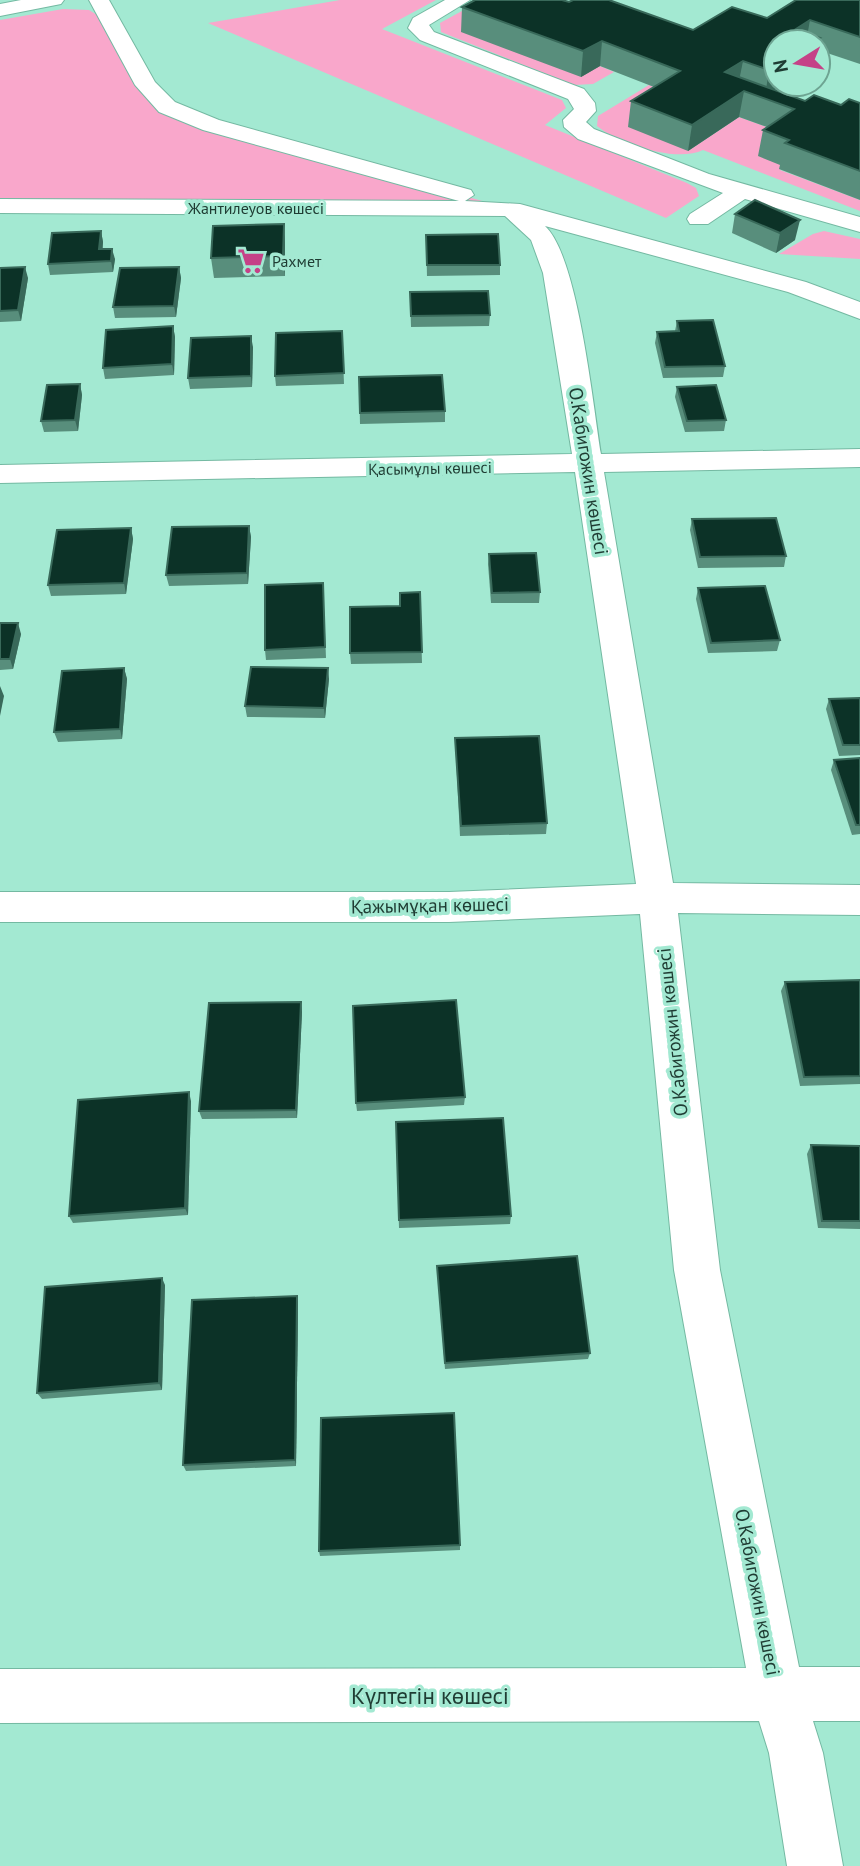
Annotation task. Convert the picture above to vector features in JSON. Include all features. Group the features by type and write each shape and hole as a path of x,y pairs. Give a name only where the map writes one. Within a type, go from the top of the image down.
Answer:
{"street":[{"path":"0,10 54,0"},
{"path":"99,0 146,85 155,96 177,111 211,125 797,287 860,311"},
{"path":"460,0 420,22 418,28 427,36 576,94 584,103 585,111 574,120 575,127 586,134 701,179 860,225"},
{"path":"699,219 742,191"},
{"name":"Жантилеуов көшесі","path":"0,206 512,209"},
{"name":"О.Кабигожин көшесі","path":"512,209 542,237 556,273 657,898 697,1270 778,1696 796,1753 815,1866"},
{"name":"Қасымұлы көшесі","path":"0,474 587,466 860,458"},
{"name":"Қажымұқан көшесі","path":"0,907 449,907 657,898 860,900"},
{"name":"Күлтегін көшесі","path":"0,1696 860,1694"}],"shaded area":[{"path":"340,0 436,0 382,29 562,100 566,108 545,125 687,183 696,188 699,196 666,218 208,23"},
{"path":"482,0 614,72 593,84 574,85 441,32 440,23"},
{"path":"63,9 89,10 115,26 146,85 211,125 511,209 0,206 0,20"},
{"path":"649,85 677,96 688,151 739,117 789,135 780,170 860,200 860,211 703,150 678,154 648,150 619,139 597,126 598,116"},
{"path":"824,231 860,239 860,259 779,254 813,234"}],"building":[{"path":"475,0 609,0 693,30 732,7 767,18 796,0 860,0 860,37 810,20 798,28 762,28 762,68 743,61 725,72 762,85 762,97 744,91 692,125 631,101 680,71 602,41 583,51 462,7"},
{"path":"763,98 797,98 805,101 810,98 822,98 841,105 849,99 860,103 860,171 785,143 789,140 763,130 794,109"},
{"path":"755,200 800,220 780,233 735,214"},
{"path":"284,224 283,256 211,258 213,226"},
{"path":"101,231 99,249 112,249 111,261 48,264 52,233"},
{"path":"498,234 500,265 427,265 426,235"},
{"path":"25,267 18,310 0,311 0,268"},
{"path":"179,267 174,306 113,307 120,268"},
{"path":"488,291 490,315 411,316 410,292"},
{"path":"713,320 725,366 665,367 657,332 679,331 677,321"},
{"path":"173,326 172,364 103,368 106,330"},
{"path":"342,331 344,373 275,376 276,333"},
{"path":"251,336 251,376 188,378 191,338"},
{"path":"442,375 445,411 360,413 359,377"},
{"path":"80,384 75,420 41,421 47,385"},
{"path":"716,385 726,420 687,421 677,387"},
{"path":"776,518 786,556 700,557 692,519"},
{"path":"249,526 247,573 166,575 172,527"},
{"path":"131,528 124,583 48,585 57,530"},
{"path":"536,553 540,592 492,593 489,554"},
{"path":"323,583 325,647 265,650 265,585"},
{"path":"765,586 780,640 711,643 698,588"},
{"path":"420,592 422,652 350,653 350,607 400,606 400,593"},
{"path":"0,623 18,623 10,659 0,659"},
{"path":"251,667 328,668 324,708 245,706"},
{"path":"124,668 120,729 54,732 62,671"},
{"path":"860,698 860,745 843,745 829,699"},
{"path":"539,736 547,823 461,826 455,738"},
{"path":"860,758 860,825 856,825 834,760"},
{"path":"860,980 860,1076 804,1077 785,982"},
{"path":"456,1000 465,1097 356,1103 353,1006"},
{"path":"301,1002 296,1110 199,1111 209,1003"},
{"path":"189,1092 185,1208 69,1216 78,1100"},
{"path":"503,1118 511,1216 399,1220 396,1122"},
{"path":"811,1145 860,1146 860,1221 822,1221"},
{"path":"577,1256 590,1353 445,1363 437,1266"},
{"path":"162,1278 159,1383 37,1393 45,1287"},
{"path":"297,1296 295,1460 183,1465 192,1300"},
{"path":"454,1413 460,1545 319,1551 321,1418"}],"place":[{"name":"Рахмет","path":"251,261"}]}
